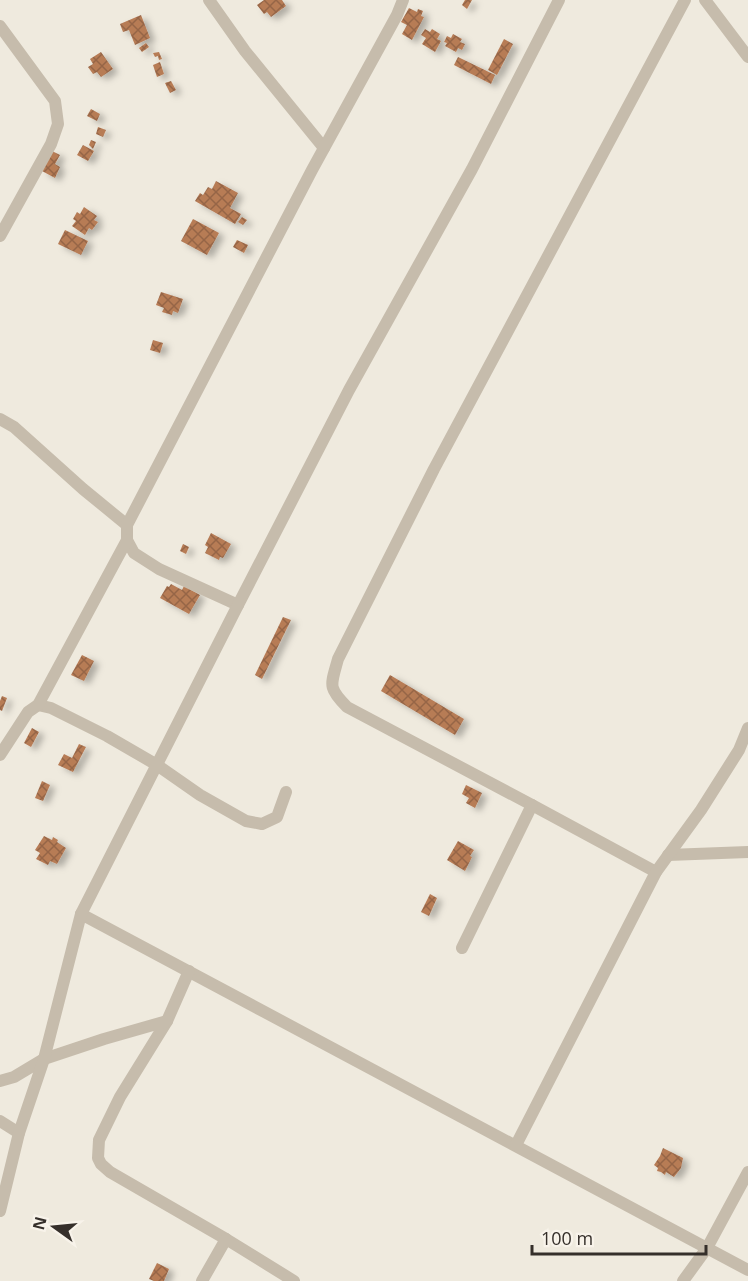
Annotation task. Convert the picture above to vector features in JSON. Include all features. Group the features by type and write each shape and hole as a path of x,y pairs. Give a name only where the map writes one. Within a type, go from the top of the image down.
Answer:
{"street":[{"path":"209,0 245,51 324,148"},
{"path":"0,755 28,712 38,705 126,540 127,525 403,0"},
{"path":"0,1211 19,1133 44,1059 81,914 349,390 471,169 559,0"},
{"path":"656,872 347,707 335,695 332,684 338,659 435,469 686,0"},
{"path":"705,0 748,57"},
{"path":"0,26 55,101 58,124 51,144 0,236"},
{"path":"0,419 14,427 127,525"},
{"path":"126,540 134,554 159,569 238,605"},
{"path":"38,705 51,708 107,736 157,765 200,795 246,821 262,824 277,817 286,792"},
{"path":"516,1145 656,872 701,810 739,750 748,728"},
{"path":"462,948 532,805"},
{"path":"668,855 748,852"},
{"path":"81,914 748,1270"},
{"path":"189,971 168,1021 120,1097 99,1140 98,1158 110,1172 294,1281"},
{"path":"0,1081 14,1077 44,1059 168,1021"},
{"path":"0,1121 19,1133"},
{"path":"683,1281 707,1248 748,1172"},
{"path":"202,1281 226,1239"}],"building":[{"path":"264,0 282,0 286,6 271,17 267,12 264,14 257,5"},
{"path":"465,0 472,0 467,9 462,5"},
{"path":"409,8 417,12 418,9 423,11 421,16 424,17 412,40 402,34 407,25 401,22"},
{"path":"141,15 150,38 135,45 129,30 123,32 120,24"},
{"path":"425,29 430,32 432,29 440,34 437,39 441,41 435,52 422,44 426,38 421,35"},
{"path":"453,34 462,39 460,42 465,44 462,50 458,48 456,52 445,46 447,36 451,38"},
{"path":"504,39 513,44 497,75 488,70"},
{"path":"146,43 149,47 142,52 139,48"},
{"path":"101,52 113,69 101,77 97,72 93,74 88,67 93,64 90,59"},
{"path":"159,52 162,59 159,60 158,56 155,57 153,53"},
{"path":"458,57 495,75 491,84 454,65"},
{"path":"160,62 164,74 157,77 153,65"},
{"path":"171,81 176,90 170,93 165,83"},
{"path":"91,109 100,114 97,121 87,116"},
{"path":"98,127 106,130 103,137 96,134"},
{"path":"91,140 96,142 93,149 89,145"},
{"path":"83,145 94,151 88,161 77,155"},
{"path":"52,151 60,155 55,164 60,167 55,178 42,171"},
{"path":"216,181 238,193 230,208 241,214 235,224 195,201 208,187 212,189"},
{"path":"84,207 97,216 94,220 98,222 92,230 89,228 85,235 72,226 76,221 73,219 77,212 80,214"},
{"path":"242,217 247,220 243,225 238,222"},
{"path":"193,219 219,233 207,255 181,241"},
{"path":"65,230 88,241 81,255 58,244"},
{"path":"237,240 248,245 244,253 233,247"},
{"path":"161,292 183,299 178,313 173,311 172,315 162,312 164,308 156,305"},
{"path":"153,340 163,343 160,353 150,350"},
{"path":"211,533 231,544 223,558 220,557 219,560 205,553 208,547 205,545"},
{"path":"183,544 189,547 186,554 180,551"},
{"path":"171,584 182,590 184,586 200,595 189,614 160,598 167,586"},
{"path":"283,617 291,620 262,679 255,675"},
{"path":"82,655 94,661 84,681 71,675"},
{"path":"390,675 464,719 455,735 381,691"},
{"path":"2,696 7,698 2,711 0,701"},
{"path":"32,728 39,732 31,747 24,743"},
{"path":"79,744 86,747 73,772 58,765 64,754 72,758"},
{"path":"42,781 50,785 43,801 35,798"},
{"path":"466,785 482,793 475,808 466,803 469,798 462,794"},
{"path":"44,836 52,840 53,837 66,848 57,864 50,861 48,865 36,859 40,853 35,850"},
{"path":"458,841 474,850 465,871 447,860"},
{"path":"430,894 437,898 429,916 421,912"},
{"path":"663,1148 683,1158 681,1168 674,1177 666,1172 665,1175 657,1171 658,1168 654,1165"},
{"path":"157,1263 169,1269 164,1281 149,1279"}]}
